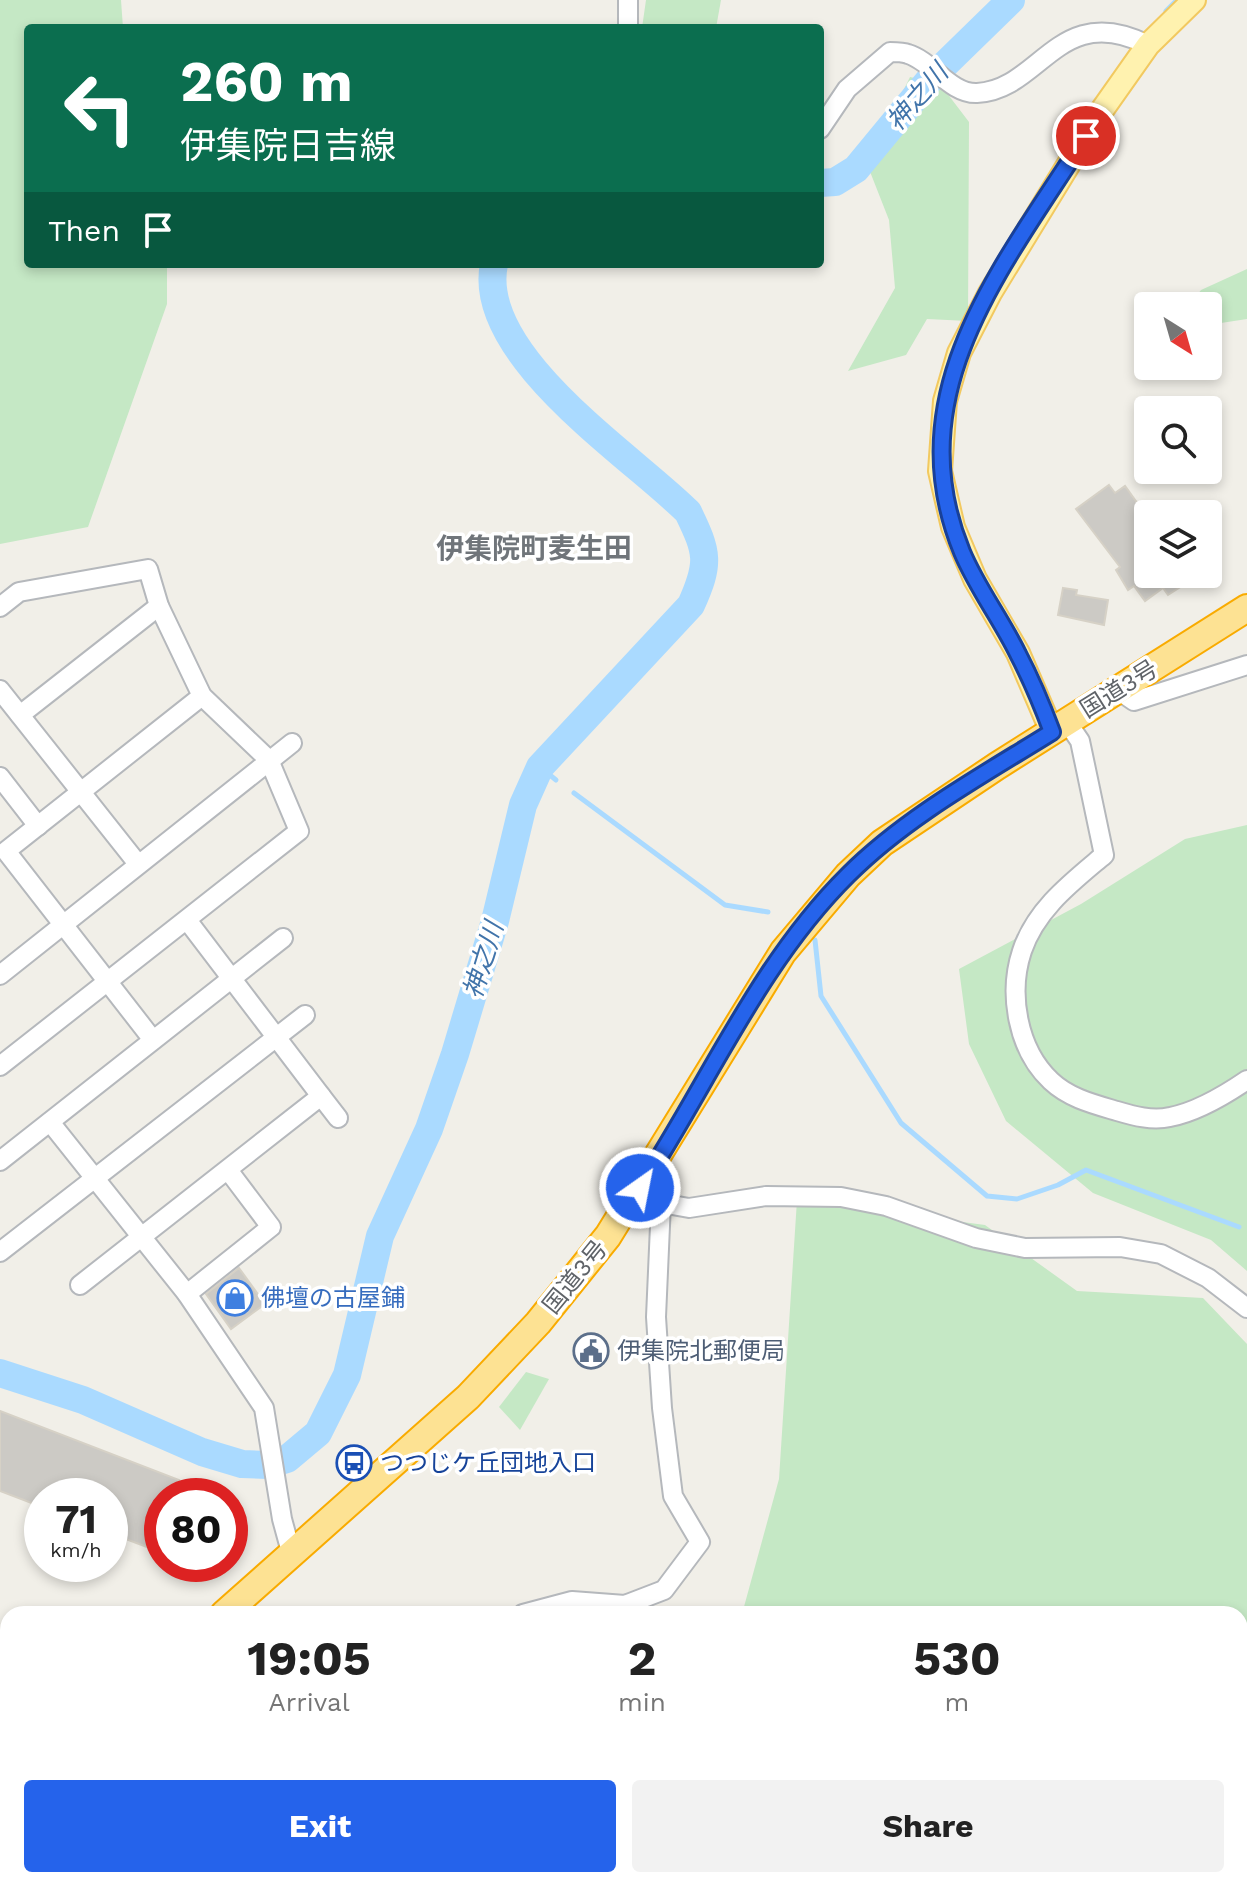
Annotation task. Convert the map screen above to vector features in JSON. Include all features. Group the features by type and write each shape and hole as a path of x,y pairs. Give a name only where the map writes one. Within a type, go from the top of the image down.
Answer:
{"highway":[{"name":"国道3号","path":"233,1606 468,1397 529,1332 608,1236 650,1195 783,952 841,883 882,843 1247,608"}],"main road":[{"path":"1059,727 975,579 953,527 940,471 941,425 959,353 990,293 1100,113 1148,45 1194,0"}],"street":[{"path":"628,0 628,24"},
{"path":"824,123 847,89 890,52 910,54 963,91 974,94 998,90 1064,41 1094,32 1130,35 1148,45"},
{"path":"0,607 19,592 148,569 159,606 202,696 269,760 299,831 0,1066"},
{"path":"20,715 159,606"},
{"path":"1118,690 1134,701 1247,665"},
{"path":"0,690 138,864"},
{"path":"153,1040 3,853 202,696"},
{"path":"1059,727 1080,741 1104,855 1051,900 1022,949 1015,999 1027,1050 1051,1082 1080,1101 1144,1118 1171,1117 1225,1095 1247,1080"},
{"path":"0,975 292,743"},
{"path":"0,777 38,826"},
{"path":"187,920 338,1118"},
{"path":"0,1161 283,938"},
{"path":"0,1252 305,1015"},
{"path":"80,1285 321,1096"},
{"path":"50,1122 187,1294 264,1408 282,1519 291,1552"},
{"path":"187,1294 271,1227 228,1170"},
{"path":"553,1606 572,1601 625,1605 664,1590 700,1542 673,1496 662,1408 650,1195 689,1208 766,1196 841,1197 886,1206 976,1238 1025,1248 1120,1247 1161,1254 1208,1278 1247,1308"}],"green space":[{"path":"0,0 121,0 123,24 24,24 24,268 167,268 167,304 88,527 0,544"},
{"path":"646,0 721,0 717,24 643,24"},
{"path":"910,77 940,84 969,122 968,321 927,319 906,355 848,371 895,288 889,220 867,164"},
{"path":"1247,269 1247,319 1222,323 1222,292 1200,292"},
{"path":"1247,825 1247,1271 1211,1240 1093,1193 1006,1121 969,1044 959,969 1081,904 1185,839"},
{"path":"797,1200 985,1225 1077,1291 1203,1298 1247,1344 1247,1606 744,1606 779,1479"},
{"path":"526,1372 549,1379 520,1430 499,1407"}],"building":[{"path":"1109,485 1115,493 1125,486 1135,500 1134,586 1128,590 1116,570 1120,567 1076,509"},
{"path":"1063,588 1077,590 1076,595 1108,600 1104,625 1058,615"},
{"path":"1135,588 1163,588 1145,601"},
{"path":"1163,588 1179,588 1168,595"},
{"name":"佛壇の古屋鋪","path":"239,1268 265,1304 231,1329 206,1294"},
{"path":"0,1411 174,1478 144,1478 144,1546 128,1540 128,1478 24,1478 24,1500 0,1491"}],"waterway":[{"name":"神之川","path":"824,183 835,182 856,169 931,78 1011,0"},
{"path":"1166,11 1177,0"},
{"name":"神之川","path":"0,1373 83,1400 202,1452 242,1464 268,1465 287,1459 318,1433 347,1375 380,1236 429,1129 455,1054 495,921 523,805 540,767 691,605 704,568 703,548 688,512 597,433 532,368 508,333 495,298 494,268"},
{"path":"540,767 556,780"},
{"path":"574,793 725,905 768,912"},
{"path":"815,940 821,996 901,1123 987,1196 1017,1199 1058,1185 1086,1170 1239,1227"}],"place":[{"name":"佛壇の古屋鋪","path":"235,1298"},
{"name":"伊集院北郵便局","path":"591,1351"},
{"name":"つつじケ丘団地入口","path":"354,1463"}],"district":[{"name":"伊集院町麦生田","path":"534,548"}],"route":[{"path":"640,1188 783,952 826,899 882,843 1052,732 1018,653 975,579 953,527 940,471 941,425 950,379 959,353 1015,250 1086,136"}]}
